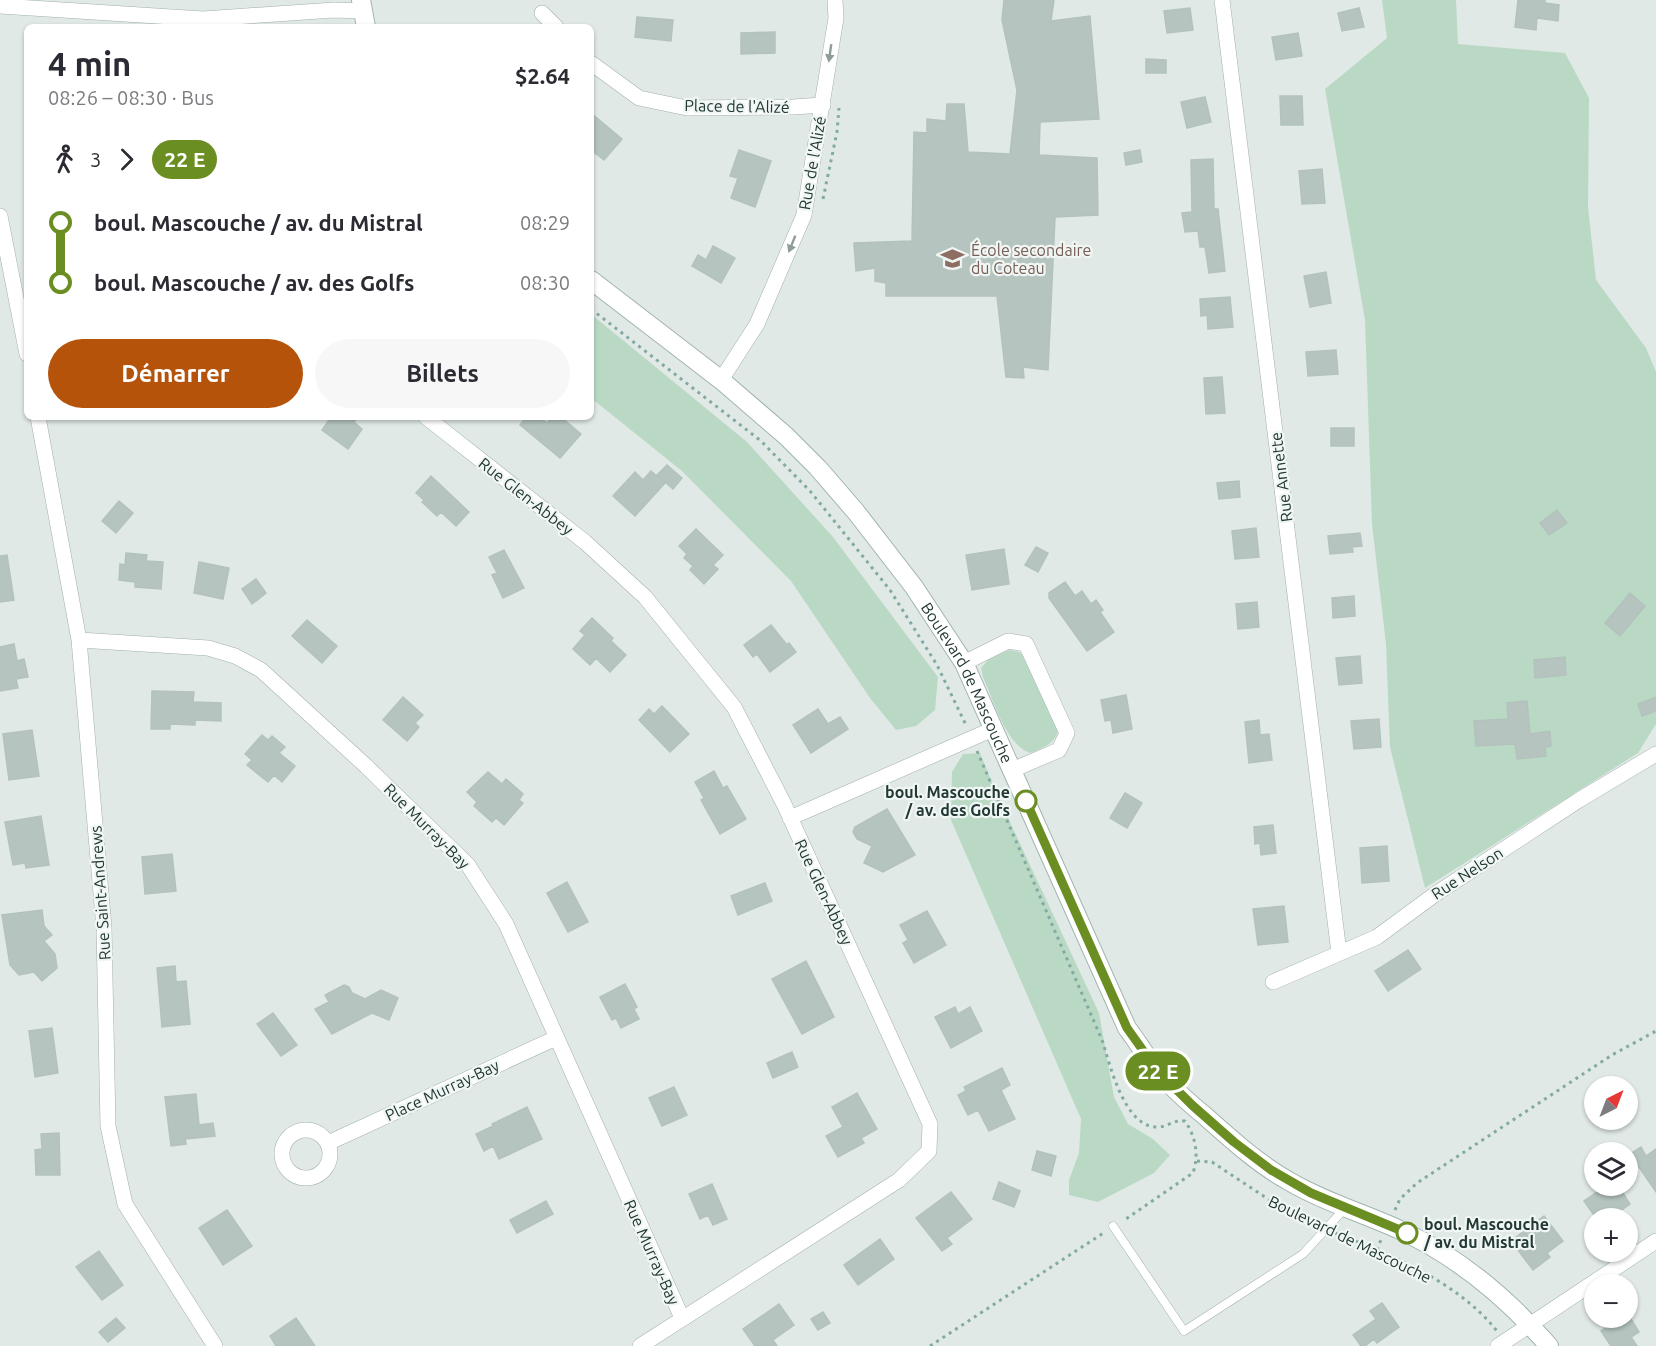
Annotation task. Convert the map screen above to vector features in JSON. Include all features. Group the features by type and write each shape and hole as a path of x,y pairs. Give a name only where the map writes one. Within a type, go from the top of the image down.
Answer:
{"street":[{"name":"Rue de l'Alizé","path":"721,380 757,324 804,215 836,18 835,0"},
{"name":"Rue Annette","path":"1222,0 1339,953"},
{"path":"0,6 203,19 334,10 364,13"},
{"path":"542,12 553,24"},
{"name":"Place de l'Alizé","path":"594,65 639,98 687,108 823,105"},
{"path":"0,216 24,324"},
{"name":"Boulevard de Mascouche","path":"594,282 721,380 786,436 841,495 914,587 964,663 1127,1028 1157,1070 1192,1105 1254,1158 1288,1181 1311,1193 1407,1233 1455,1261 1506,1301 1532,1325 1550,1346"},
{"name":"Rue Saint-Andrews","path":"39,420 79,640 104,928 108,1126 125,1204 215,1346"},
{"name":"Rue Glen-Abbey","path":"430,420 585,542 645,597 734,707 790,818 930,1124 929,1151 899,1180 640,1346"},
{"name":"Rue Murray-Bay","path":"79,640 208,648 235,656 261,670 366,766 468,865 506,924 682,1318"},
{"path":"964,663 1008,641 1026,644 1067,733 1059,750 1012,770"},
{"path":"790,818 993,729"},
{"name":"Rue Nelson","path":"1273,982 1377,937 1443,888 1579,800 1656,754"},
{"name":"Place Murray-Bay","path":"328,1143 556,1038"},
{"path":"1499,1339 1532,1325 1656,1241"}],"lane":[{"path":"1113,1226 1184,1331 1303,1254 1346,1207"}],"path":[{"name":"Boulevard de Mascouche","path":"594,311 761,441 810,491 890,590 937,665 964,722"},
{"name":"Boulevard de Mascouche","path":"976,748 1102,1040 1116,1084 1129,1111 1145,1124 1158,1127 1174,1120 1185,1121 1194,1137 1197,1161 1212,1162 1280,1208 1377,1250 1438,1281 1481,1311 1499,1339"},
{"path":"1392,1216 1400,1199 1417,1183 1612,1055 1656,1030"},
{"path":"930,1346 1134,1214 1193,1173 1197,1161"},
{"path":"1377,1250 1383,1235"}],"green space":[{"path":"1382,0 1456,0 1458,44 1565,53 1589,98 1588,207 1596,280 1646,348 1656,372 1656,724 1638,753 1425,888 1390,747 1386,644 1372,524 1365,320 1325,89 1387,38"},
{"path":"594,316 747,442 833,537 938,677 935,710 916,726 896,730 870,698 791,581 682,471 594,400"},
{"path":"1009,650 1019,652 1027,658 1058,732 1050,743 1030,753 1021,748 1007,731 981,668 988,660"},
{"path":"980,753 1099,1013 1114,1097 1128,1124 1153,1139 1170,1155 1154,1173 1098,1202 1069,1195 1069,1180 1079,1153 1081,1119 951,820 952,772 963,754"}],"building":[{"path":"1004,0 1054,0 1051,21 1090,16 1099,119 1040,122 1039,155 1097,158 1098,215 1055,217 1048,370 1023,367 1024,378 1006,377 997,296 886,296 886,283 875,281 875,268 856,271 854,243 912,241 914,132 927,133 927,119 946,121 947,104 964,104 968,152 1010,154 1017,90 1002,20"},
{"path":"1518,0 1545,0 1545,3 1559,5 1558,21 1537,18 1536,30 1515,27"},
{"path":"1190,8 1193,30 1167,33 1164,11"},
{"path":"1359,8 1364,27 1342,31 1338,13"},
{"path":"637,17 673,20 671,41 635,37"},
{"path":"775,32 775,53 741,54 741,33"},
{"path":"1298,33 1302,56 1276,60 1272,37"},
{"path":"1146,59 1166,60 1166,73 1146,73"},
{"path":"1280,96 1302,96 1303,125 1281,125"},
{"path":"1205,97 1211,122 1187,128 1181,102"},
{"path":"594,116 622,139 604,160 594,152"},
{"path":"739,150 771,161 755,207 731,198 738,178 730,176"},
{"path":"1140,150 1142,162 1126,165 1124,153"},
{"path":"1213,159 1214,209 1218,209 1225,271 1209,273 1205,247 1200,247 1198,231 1185,232 1182,213 1192,212 1191,160"},
{"path":"1322,169 1325,203 1302,204 1299,171"},
{"path":"713,246 735,258 721,283 692,266 698,255 706,260"},
{"path":"1326,272 1331,303 1310,307 1304,276"},
{"path":"1230,297 1233,327 1208,329 1207,315 1201,316 1200,299"},
{"path":"1336,350 1338,374 1308,376 1306,352"},
{"path":"1222,377 1225,413 1206,414 1204,378"},
{"path":"329,420 355,420 354,422 362,429 348,449 322,430"},
{"path":"524,420 544,420 547,423 550,420 565,420 581,434 560,458 520,425"},
{"path":"1331,428 1354,428 1354,446 1331,446"},
{"path":"667,465 682,478 673,489 657,475"},
{"path":"651,471 665,483 635,516 613,496 635,472 643,480"},
{"path":"431,476 469,512 456,526 441,512 437,516 416,493"},
{"path":"1239,481 1240,497 1219,499 1217,483"},
{"path":"119,501 133,513 116,533 102,521"},
{"path":"1557,510 1567,523 1549,535 1540,523"},
{"path":"1256,528 1259,557 1235,559 1232,531"},
{"path":"696,529 723,555 713,565 718,569 704,584 690,570 693,566 684,558 687,554 679,546"},
{"path":"1360,533 1362,546 1352,547 1353,552 1330,554 1328,536"},
{"path":"1036,547 1048,553 1038,572 1025,565"},
{"path":"1004,549 1009,584 972,590 966,555"},
{"path":"504,550 524,588 503,598 492,575 497,573 489,557"},
{"path":"126,553 147,555 146,561 163,562 161,589 135,587 135,582 119,580 120,564 125,565"},
{"path":"7,555 14,600 0,602 0,556"},
{"path":"199,562 229,568 223,599 194,593"},
{"path":"256,579 266,593 252,604 242,589"},
{"path":"1065,582 1075,596 1082,591 1091,604 1096,600 1103,610 1100,612 1114,632 1087,651 1049,598 1049,593"},
{"path":"1630,593 1645,606 1620,636 1605,623"},
{"path":"1354,596 1355,616 1333,618 1332,598"},
{"path":"1257,602 1259,627 1238,629 1236,604"},
{"path":"592,618 613,638 611,641 626,655 610,672 596,658 590,665 573,649 585,635 580,631"},
{"path":"307,620 337,646 322,663 292,636"},
{"path":"771,625 787,645 789,643 796,652 770,672 757,654 753,657 744,645"},
{"path":"14,644 17,661 24,659 28,677 16,679 18,688 0,691 0,647"},
{"path":"1360,656 1362,683 1339,685 1336,658"},
{"path":"1565,657 1566,675 1535,678 1534,660"},
{"path":"152,691 194,692 193,702 221,703 221,721 195,720 195,725 170,724 170,729 151,729"},
{"path":"1126,695 1132,729 1113,733 1111,720 1105,721 1101,700"},
{"path":"403,697 423,715 415,723 419,727 407,741 383,720"},
{"path":"1656,697 1656,711 1642,716 1638,704"},
{"path":"1527,701 1530,734 1550,731 1551,746 1545,747 1546,756 1517,759 1515,744 1476,746 1474,721 1508,719 1507,703"},
{"path":"662,706 689,734 670,752 639,720 649,709 654,714"},
{"path":"818,709 828,724 840,717 848,729 811,753 793,725"},
{"path":"1379,719 1381,747 1354,749 1351,721"},
{"path":"1259,720 1260,735 1269,734 1272,760 1249,763 1245,722"},
{"path":"32,730 39,776 9,780 3,734"},
{"path":"262,735 268,740 272,736 285,747 279,753 295,766 282,782 274,775 268,782 247,765 252,760 245,754"},
{"path":"714,771 723,788 727,786 746,819 720,834 701,800 704,798 695,782"},
{"path":"488,772 502,784 506,779 523,794 519,800 523,803 504,825 496,818 492,822 474,806 477,802 467,792"},
{"path":"1125,793 1142,803 1127,828 1110,818"},
{"path":"887,809 915,855 883,872 864,863 872,846 857,839 853,832 855,827"},
{"path":"41,816 49,865 26,868 25,863 13,865 5,822"},
{"path":"1273,825 1276,853 1261,855 1260,843 1255,844 1254,827"},
{"path":"1387,846 1389,881 1362,883 1360,848"},
{"path":"172,854 176,891 145,894 142,857"},
{"path":"567,882 588,922 568,932 547,893"},
{"path":"765,883 772,901 738,915 731,896"},
{"path":"1284,906 1288,942 1258,945 1253,909"},
{"path":"42,910 44,926 52,935 44,941 55,954 57,968 42,981 34,972 19,975 10,965 2,915"},
{"path":"927,911 946,945 914,963 903,943 908,940 900,925"},
{"path":"1408,950 1421,969 1388,991 1375,971"},
{"path":"806,961 834,1017 802,1034 772,979"},
{"path":"175,966 176,982 186,981 190,1024 162,1027 157,968"},
{"path":"625,984 637,1007 634,1009 639,1019 621,1028 616,1018 612,1020 600,997"},
{"path":"344,985 349,987 352,993 365,999 381,990 398,998 389,1020 372,1013 332,1034 315,1009 329,1002 325,995"},
{"path":"955,1007 958,1014 970,1007 982,1031 951,1048 935,1017"},
{"path":"273,1013 297,1045 281,1056 257,1024"},
{"path":"52,1028 58,1073 35,1077 29,1031"},
{"path":"792,1052 798,1067 773,1078 767,1063"},
{"path":"1002,1068 1010,1085 1001,1090 1015,1119 989,1131 978,1110 968,1115 958,1095 966,1091 964,1087"},
{"path":"674,1087 687,1115 662,1126 649,1098"},
{"path":"857,1093 877,1129 861,1138 864,1143 838,1157 826,1136 843,1127 832,1107"},
{"path":"196,1094 199,1125 213,1123 215,1136 185,1139 186,1144 171,1146 165,1097"},
{"path":"527,1107 542,1139 499,1159 493,1146 484,1151 476,1134"},
{"path":"59,1133 60,1175 36,1175 35,1150 42,1149 41,1134"},
{"path":"1641,1147 1646,1156 1656,1149 1656,1192 1638,1166 1638,1149"},
{"path":"1037,1151 1056,1156 1051,1176 1032,1170"},
{"path":"999,1182 1020,1191 1014,1207 993,1199"},
{"path":"712,1184 727,1219 713,1225 708,1215 700,1219 689,1194"},
{"path":"951,1192 972,1219 947,1238 952,1244 942,1251 916,1218"},
{"path":"1591,1196 1625,1196 1630,1204 1624,1208 1589,1208 1584,1201"},
{"path":"546,1201 553,1214 517,1233 510,1220"},
{"path":"227,1210 252,1246 223,1265 199,1228"},
{"path":"1544,1216 1563,1241 1547,1253 1550,1257 1533,1270 1511,1241"},
{"path":"880,1239 894,1259 858,1285 844,1265"},
{"path":"99,1251 123,1285 102,1300 76,1267"},
{"path":"1382,1303 1399,1327 1377,1343 1374,1339 1365,1346 1361,1346 1353,1335 1376,1319 1370,1311"},
{"path":"779,1304 794,1325 773,1340 777,1346 755,1346 743,1329"},
{"path":"823,1312 830,1323 818,1330 811,1319"},
{"path":"116,1318 125,1328 108,1342 99,1332"},
{"path":"296,1318 315,1346 276,1346 270,1336"},
{"path":"1606,1328 1637,1328 1639,1332 1631,1337 1637,1346 1611,1346 1601,1331"}],"bus line":[{"path":"1026,801 1127,1028 1157,1070 1234,1142 1271,1170 1311,1193 1407,1233"}],"place":[{"name":"École secondaire du Coteau","path":"953,259"},
{"name":"boul. Mascouche / av. des Golfs","path":"1026,801"},
{"name":"boul. Mascouche / av. du Mistral","path":"1407,1233"}]}
